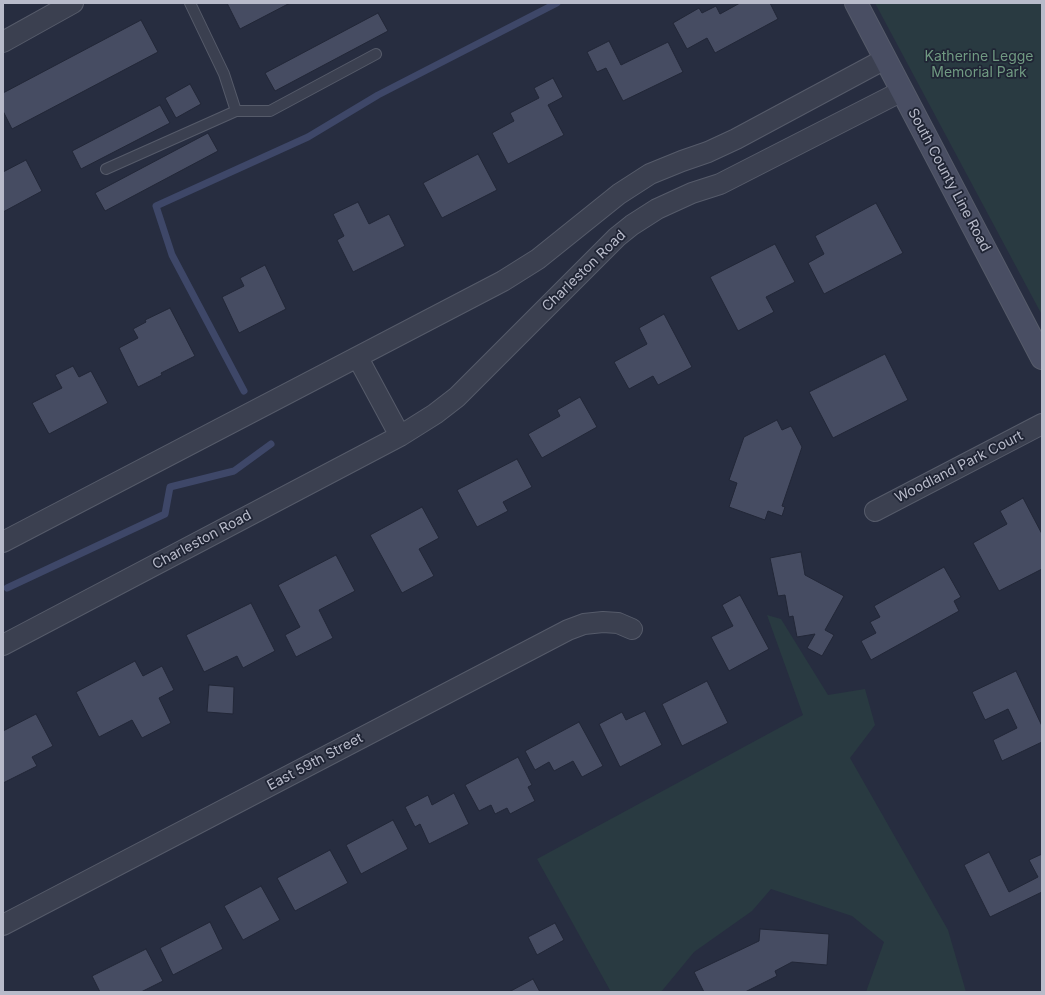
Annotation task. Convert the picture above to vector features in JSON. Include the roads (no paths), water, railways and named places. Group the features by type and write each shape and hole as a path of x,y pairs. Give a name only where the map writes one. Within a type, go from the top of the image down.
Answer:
{"main road":[{"name":"South County Line Road","path":"856,3 1042,358"}],"street":[{"path":"3,42 73,3"},
{"path":"3,542 503,281 538,259 619,194 650,174 682,160 708,152 736,139 886,59"},
{"name":"Charleston Road","path":"3,645 400,436 435,414 457,397 617,237 632,225 657,209 692,193 726,181 902,91"},
{"path":"358,358 400,436"},
{"name":"Woodland Park Court","path":"875,511 1042,424"},
{"name":"East 59th Street","path":"3,925 568,630 584,624 603,622 618,623 632,629"}],"lane":[{"path":"190,3 224,74 236,111"},
{"path":"106,170 236,111 270,111 376,54"}],"waterway":[{"path":"244,391 172,255 156,206 308,137 378,95 557,3"},
{"path":"7,588 165,514 170,487 234,471 271,444"}],"park label":[{"name":"Katherine Legge Memorial Park","path":"979,66"}]}
